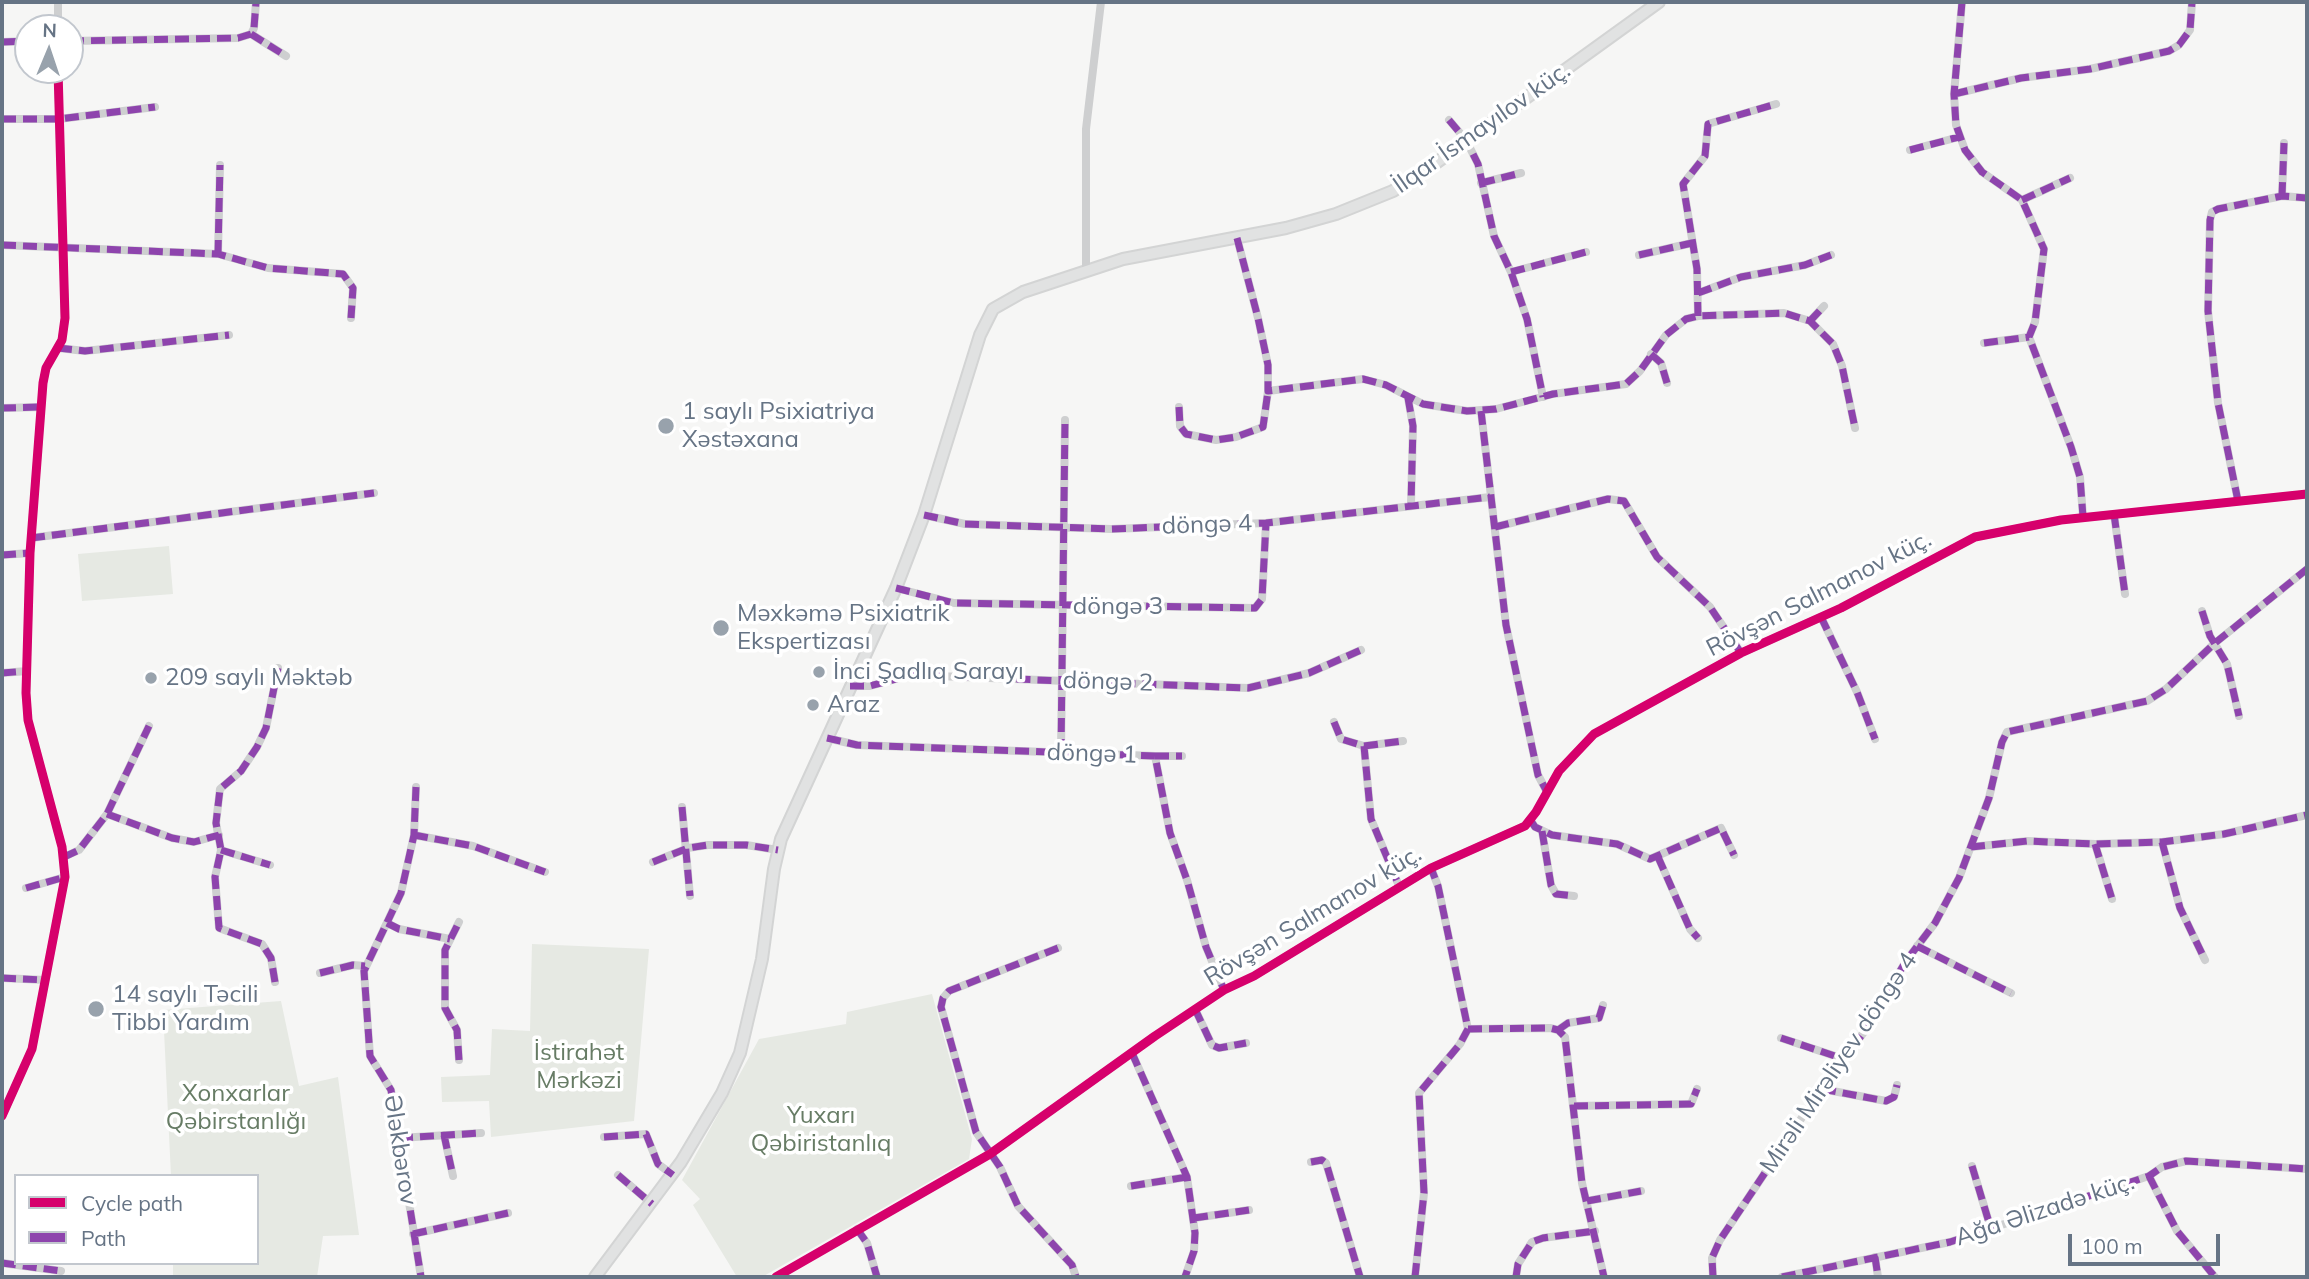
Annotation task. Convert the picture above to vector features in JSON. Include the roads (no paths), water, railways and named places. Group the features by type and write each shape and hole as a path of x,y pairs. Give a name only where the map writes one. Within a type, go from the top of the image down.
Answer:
{"main road":[{"name":"İlqar İsmayılov küç.","path":"594,1277 673,1175 722,1093 740,1053 762,959 778,850 850,685 896,589 924,515 986,319 993,309 1009,298 1086,270 1143,254 1311,222 1393,191 1659,2"}],"street":[{"path":"251,34 256,2"},
{"path":"1086,270 1086,142 1101,2"},
{"path":"1962,2 1954,94 1959,137 1982,172 2022,200 2044,249 2035,322 2029,337 2071,447 2080,477 2083,517"},
{"path":"1954,94 2021,78 2090,69 2169,51 2179,45 2190,30 2192,2"},
{"path":"84,41 238,38 251,34 286,56"},
{"path":"2,1116 32,1049 65,877 64,856 28,720 27,671 30,553 41,407 46,368 58,348 65,318 58,84"},
{"path":"1698,316 1698,293 1683,184 1705,156 1708,124 1776,104"},
{"path":"2,119 59,119 155,107"},
{"path":"1449,120 1466,140 1478,164 1494,236 1511,272 1527,319 1543,397"},
{"path":"1910,150 1959,137"},
{"path":"2282,196 2284,143"},
{"path":"218,254 220,166"},
{"path":"1481,183 1521,173"},
{"path":"2022,200 2070,178"},
{"path":"2238,501 2218,403 2208,311 2210,220 2212,212 2218,209 2282,196 2307,198"},
{"path":"1179,407 1180,426 1186,434 1216,440 1236,437 1263,427 1268,365 1237,238"},
{"path":"1639,255 1692,243"},
{"path":"2,245 218,254 268,268 343,274 353,288 351,318"},
{"path":"1511,272 1586,252"},
{"path":"1698,293 1741,277 1805,265 1831,255"},
{"path":"1810,321 1824,306"},
{"path":"1268,391 1363,379 1386,385 1408,398 1444,408 1481,411 1543,397 1626,384 1640,372 1666,335 1686,319 1698,316 1784,313 1810,321 1833,344 1842,366 1855,428"},
{"path":"58,348 85,351 229,335"},
{"path":"1984,343 2029,337"},
{"path":"1651,354 1661,363 1667,383"},
{"path":"1408,398 1413,426 1411,504"},
{"path":"2,408 41,407"},
{"path":"1481,411 1506,625 1538,775 1546,790"},
{"path":"1061,753 1065,421"},
{"path":"32,538 374,493"},
{"name":"Rövşən Salmanov küç.","path":"776,1277 990,1154 1224,990 1254,976 1431,867 1513,832 1531,821 1559,771 1604,727 1741,653 1821,617 1975,537 2083,517 2307,494"},
{"name":"döngə 4","path":"924,515 965,524 1063,529 1266,523 1490,496"},
{"path":"1495,527 1608,499 1624,501 1657,557 1710,607 1741,653"},
{"path":"2114,514 2126,594"},
{"name":"döngə 3","path":"896,589 954,603 1062,607 1255,608 1262,599 1266,523"},
{"path":"2,555 30,553"},
{"name":"Mirəli Mirəliyev döngə 4","path":"1713,1277 1711,1265 1715,1250 1941,911 1971,848 1989,798 2002,742 2007,732 2147,701 2166,689 2215,643 2307,569"},
{"path":"2203,611 2210,636 2224,656 2232,679 2238,716"},
{"path":"1821,617 1857,692 1875,739"},
{"name":"döngə 2","path":"850,685 870,686 911,675 1248,688 1309,673 1362,650"},
{"path":"275,982 271,958 262,944 219,928 215,877 221,850 216,822 220,789 242,771 257,747 265,728 278,668"},
{"path":"2,673 27,671"},
{"path":"1334,722 1341,739 1363,746 1403,741"},
{"path":"64,856 79,850 107,814 149,726"},
{"name":"döngə 1","path":"827,738 857,745 1155,756 1170,833 1187,880 1209,958 1224,990"},
{"path":"1363,746 1371,819 1399,886"},
{"path":"1155,756 1182,756"},
{"path":"320,973 353,965 365,966 401,893 414,835 416,787"},
{"path":"682,807 688,848 690,896"},
{"path":"107,814 172,838 194,842 219,835"},
{"path":"1971,848 2028,841 2095,844 2162,842 2224,834 2307,815"},
{"path":"1531,821 1542,831 1617,844 1650,859 1721,828 1734,855"},
{"path":"1542,831 1551,885 1556,894 1574,896"},
{"path":"414,835 473,846 545,872"},
{"path":"2162,842 2180,908 2205,960"},
{"path":"653,862 688,848 723,844 778,850"},
{"path":"2095,844 2112,899"},
{"path":"221,850 270,865"},
{"path":"1658,857 1687,923 1698,938"},
{"path":"1415,1277 1423,1193 1419,1093 1460,1044 1468,1029 1441,899 1431,867"},
{"path":"26,888 65,877"},
{"path":"459,922 445,950 444,1008 457,1030 459,1060"},
{"path":"387,923 399,929 450,939"},
{"path":"1917,946 2011,993"},
{"path":"1058,948 948,991 941,1007 972,1121 1000,1167 1018,1206 1072,1265 1076,1277"},
{"name":"Ələkbərov","path":"365,966 370,1056 391,1090 421,1277"},
{"path":"2,978 45,980"},
{"path":"1468,1029 1558,1030 1571,1022 1599,1018 1603,1005"},
{"path":"1195,1009 1212,1045 1219,1048 1246,1043"},
{"path":"1558,1030 1565,1037 1587,1201 1604,1277"},
{"path":"1781,1038 1844,1059"},
{"path":"1132,1053 1187,1177 1194,1217 1194,1251 1185,1277"},
{"path":"1822,1089 1886,1101 1894,1097 1897,1085"},
{"path":"1574,1106 1691,1104 1697,1089"},
{"path":"398,1138 481,1133"},
{"path":"444,1135 453,1176"},
{"path":"604,1137 646,1135 658,1164 673,1175"},
{"path":"1311,1162 1322,1160 1326,1163 1338,1213 1360,1277"},
{"name":"Ağa Əlizadə küç.","path":"1782,1277 1950,1242 2021,1216 2149,1176 2170,1164 2195,1160 2307,1169"},
{"path":"1972,1166 1991,1229"},
{"path":"618,1175 652,1203"},
{"path":"2149,1176 2170,1220 2215,1277"},
{"path":"1131,1186 1187,1177"},
{"path":"1587,1201 1641,1191"},
{"path":"1194,1217 1249,1210"},
{"path":"414,1234 508,1213"},
{"path":"858,1229 873,1257 877,1277"},
{"path":"1516,1277 1518,1264 1532,1242 1595,1231"},
{"path":"1875,1258 1878,1277"},
{"path":"17,1265 61,1271"}],"place":[{"name":"1 saylı Psixiatriya Xəstəxana","path":"666,426"},
{"name":"Məxkəmə Psixiatrik Ekspertizası","path":"721,628"},
{"name":"İnci Şadlıq Sarayı","path":"819,672"},
{"name":"209 saylı Məktəb","path":"151,678"},
{"name":"Araz","path":"813,705"},
{"name":"14 saylı Təcili Tibbi Yardım","path":"96,1009"}],"park label":[{"name":"İstirahət Mərkəzi","path":"579,1067"},
{"name":"Xonxarlar Qəbirstanlığı","path":"236,1108"},
{"name":"Yuxarı Qəbiristanlıq","path":"821,1130"}]}
